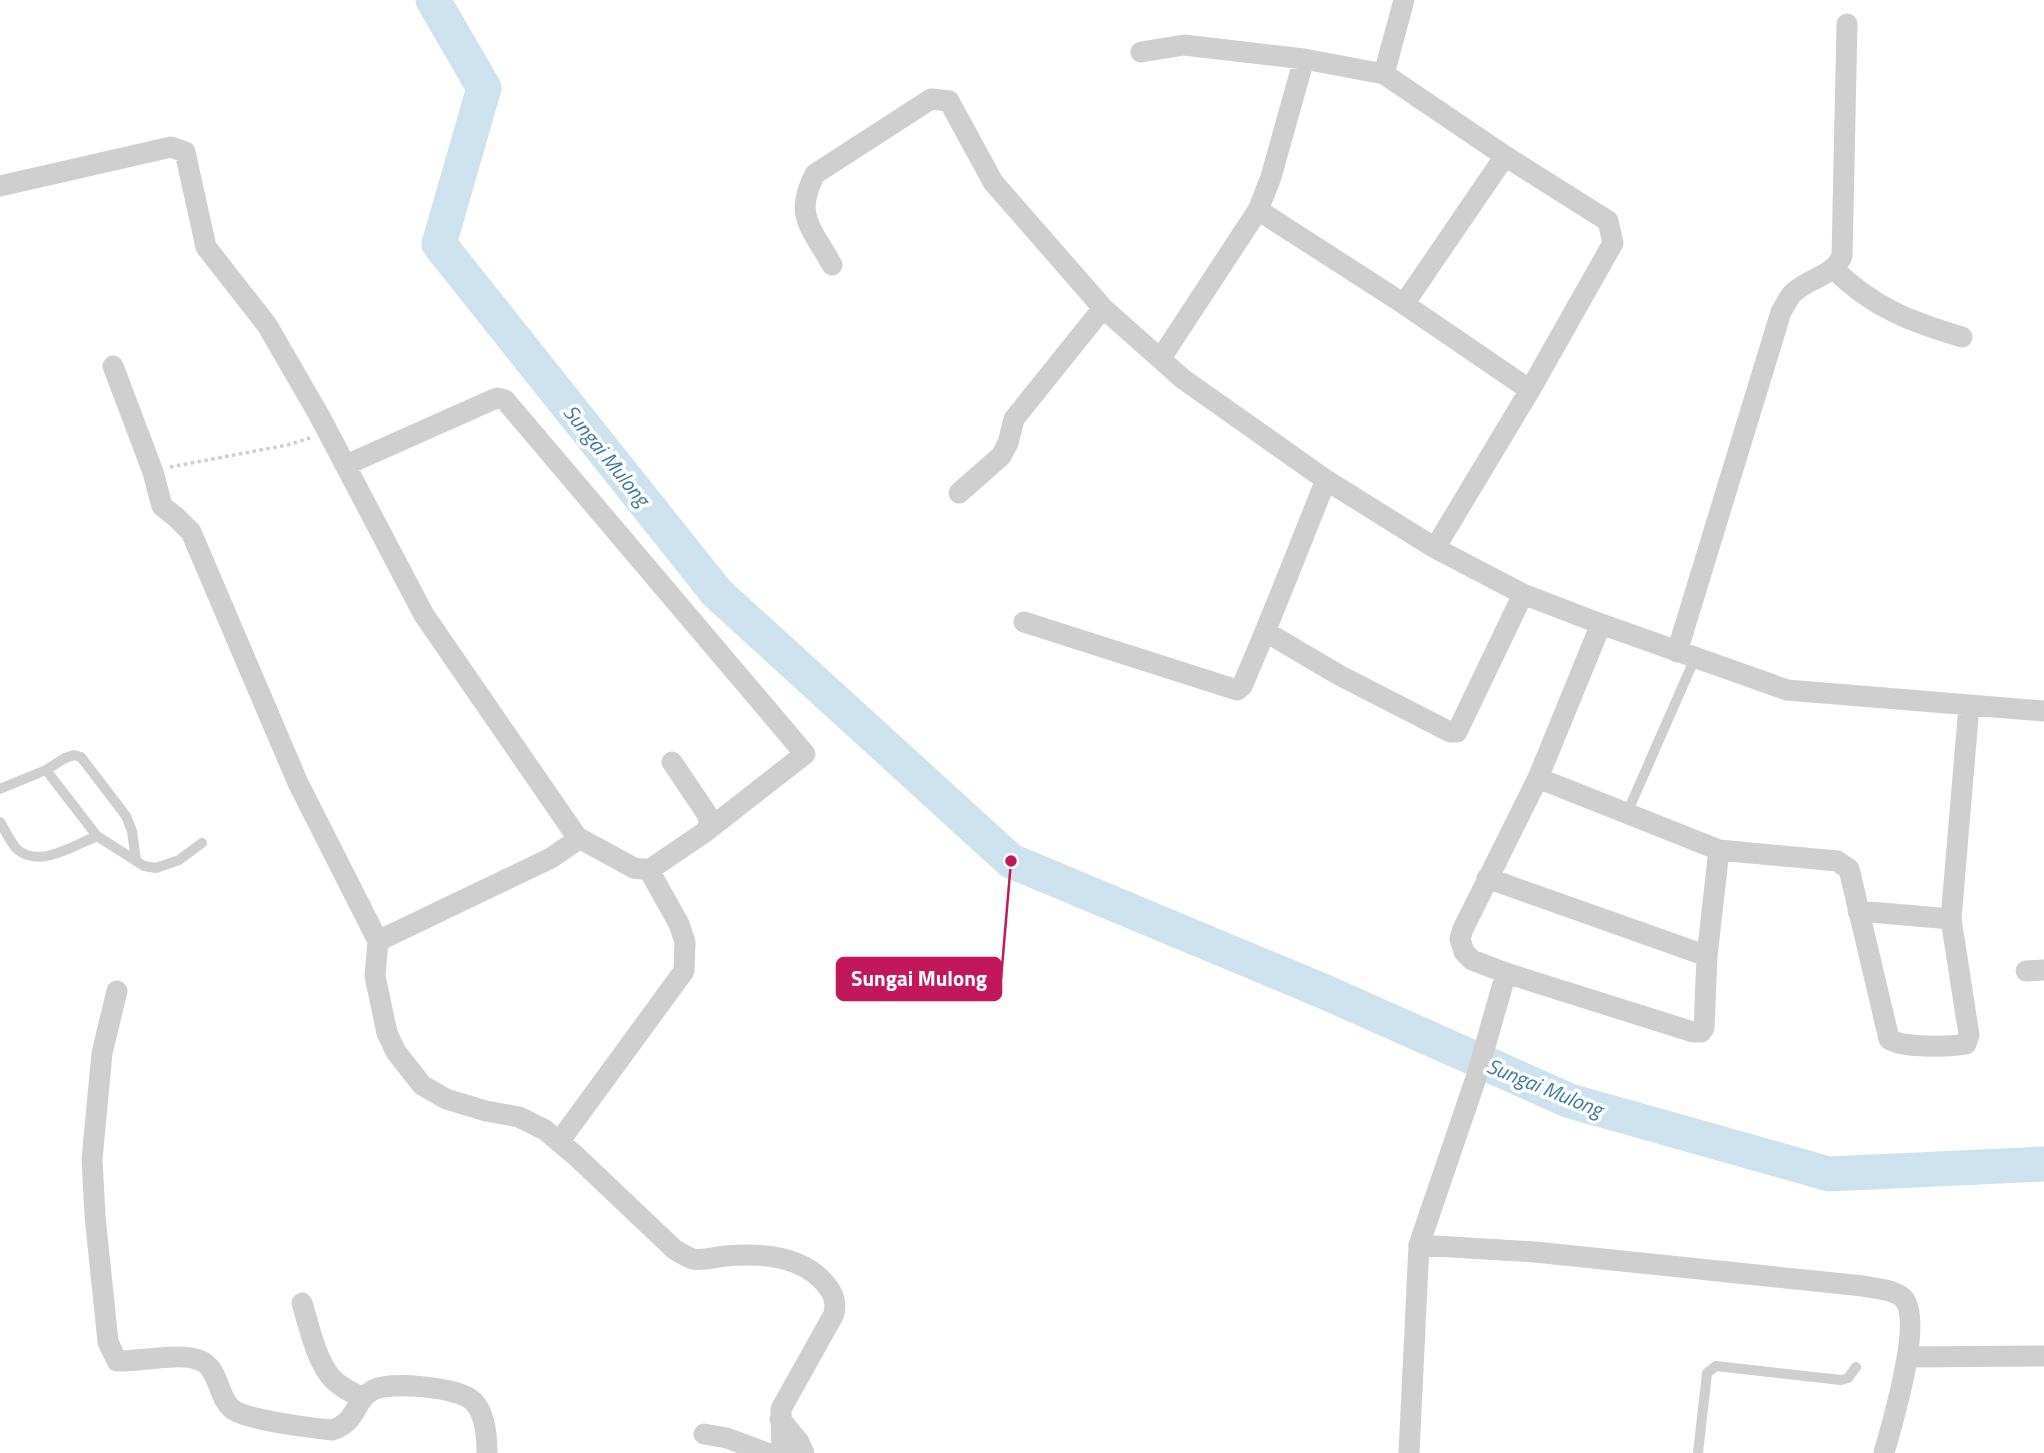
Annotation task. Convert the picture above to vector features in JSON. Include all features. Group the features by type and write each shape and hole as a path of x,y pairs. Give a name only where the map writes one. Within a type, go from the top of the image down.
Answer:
{"street":[{"path":"1384,74 1404,0"},
{"path":"1686,655 1781,312 1794,293 1809,281 1834,269 1842,256 1847,24"},
{"path":"1141,52 1184,45 1304,59 1384,74 1505,156 1608,220 1613,243 1530,390 1435,548"},
{"path":"1161,358 1258,210 1271,177 1304,59"},
{"path":"832,265 803,213 805,192 815,174 931,99 949,101 993,181 1103,308 1183,379 1326,480 1435,548 1523,594 1787,690 2044,711"},
{"path":"0,186 171,147 186,152 206,247 267,325 328,431 424,615 577,837 634,868 649,870 705,832 805,754 505,400 492,400 346,465"},
{"path":"1404,304 1505,156"},
{"path":"1258,210 1404,304 1530,390"},
{"path":"1834,269 1856,290 1886,308 1919,324 1962,337"},
{"path":"959,493 1001,456 1008,443 1014,419 1103,308"},
{"path":"113,366 153,472 162,506 191,532 298,783 378,940 375,976 387,1033 396,1052 422,1085 446,1100 519,1117 545,1130 674,1249 693,1259 747,1254 771,1256 812,1269 826,1284 836,1303 834,1314 780,1409 782,1453"},
{"path":"1024,622 1237,690 1242,686 1266,632 1326,480"},
{"path":"1266,632 1339,675 1450,732 1457,732 1523,594"},
{"path":"1601,624 1538,779 1487,878 1460,939 1464,952 1503,983 1701,1032 1704,1028 1707,956 1720,850"},
{"path":"1538,779 1720,850 1837,861 1849,869 1889,1039 1906,1044 1961,1045 1966,1044 1969,1035 1951,919 1969,706"},
{"path":"672,762 706,814 710,823 705,832"},
{"path":"378,940 551,858 577,837"},
{"path":"559,1142 684,971 685,942 679,924 649,870"},
{"path":"1487,878 1707,956"},
{"path":"1858,911 1951,919"},
{"path":"1409,1453 1419,1245 1476,1078 1503,983"},
{"path":"117,991 102,1053 92,1159 108,1342 117,1361 184,1357 198,1359 213,1372 220,1394 233,1411 261,1419 332,1430 343,1427 350,1421 362,1398 383,1386 398,1385 462,1395 473,1401 478,1409 487,1453"},
{"path":"1419,1245 1535,1252 1863,1286 1896,1293 1905,1300 1909,1310 1909,1357 1884,1453"},
{"path":"302,1303 314,1341 331,1376 362,1398"},
{"path":"1909,1357 2044,1356"},
{"path":"780,1419 799,1442 804,1453"},
{"path":"704,1434 727,1438 767,1453"}],"lane":[{"path":"1627,813 1686,655"},
{"path":"0,789 46,770 65,758 74,755 81,757 126,816 132,831 136,860"},
{"path":"46,770 97,836 144,866 156,868 179,860 202,843"},
{"path":"0,822 18,850 33,856 51,855 97,836"},
{"path":"1699,1453 1707,1373 1716,1366 1841,1380 1848,1378 1856,1367"}],"path":[{"path":"153,472 287,445 328,431"}],"waterway":[{"name":"Sungai Mulong","path":"433,0 484,88 439,244 717,593 1011,861 1325,992 1570,1101 1829,1174 2044,1164"}],"place":[{"name":"Sungai Mulong","path":"1011,861"}]}
